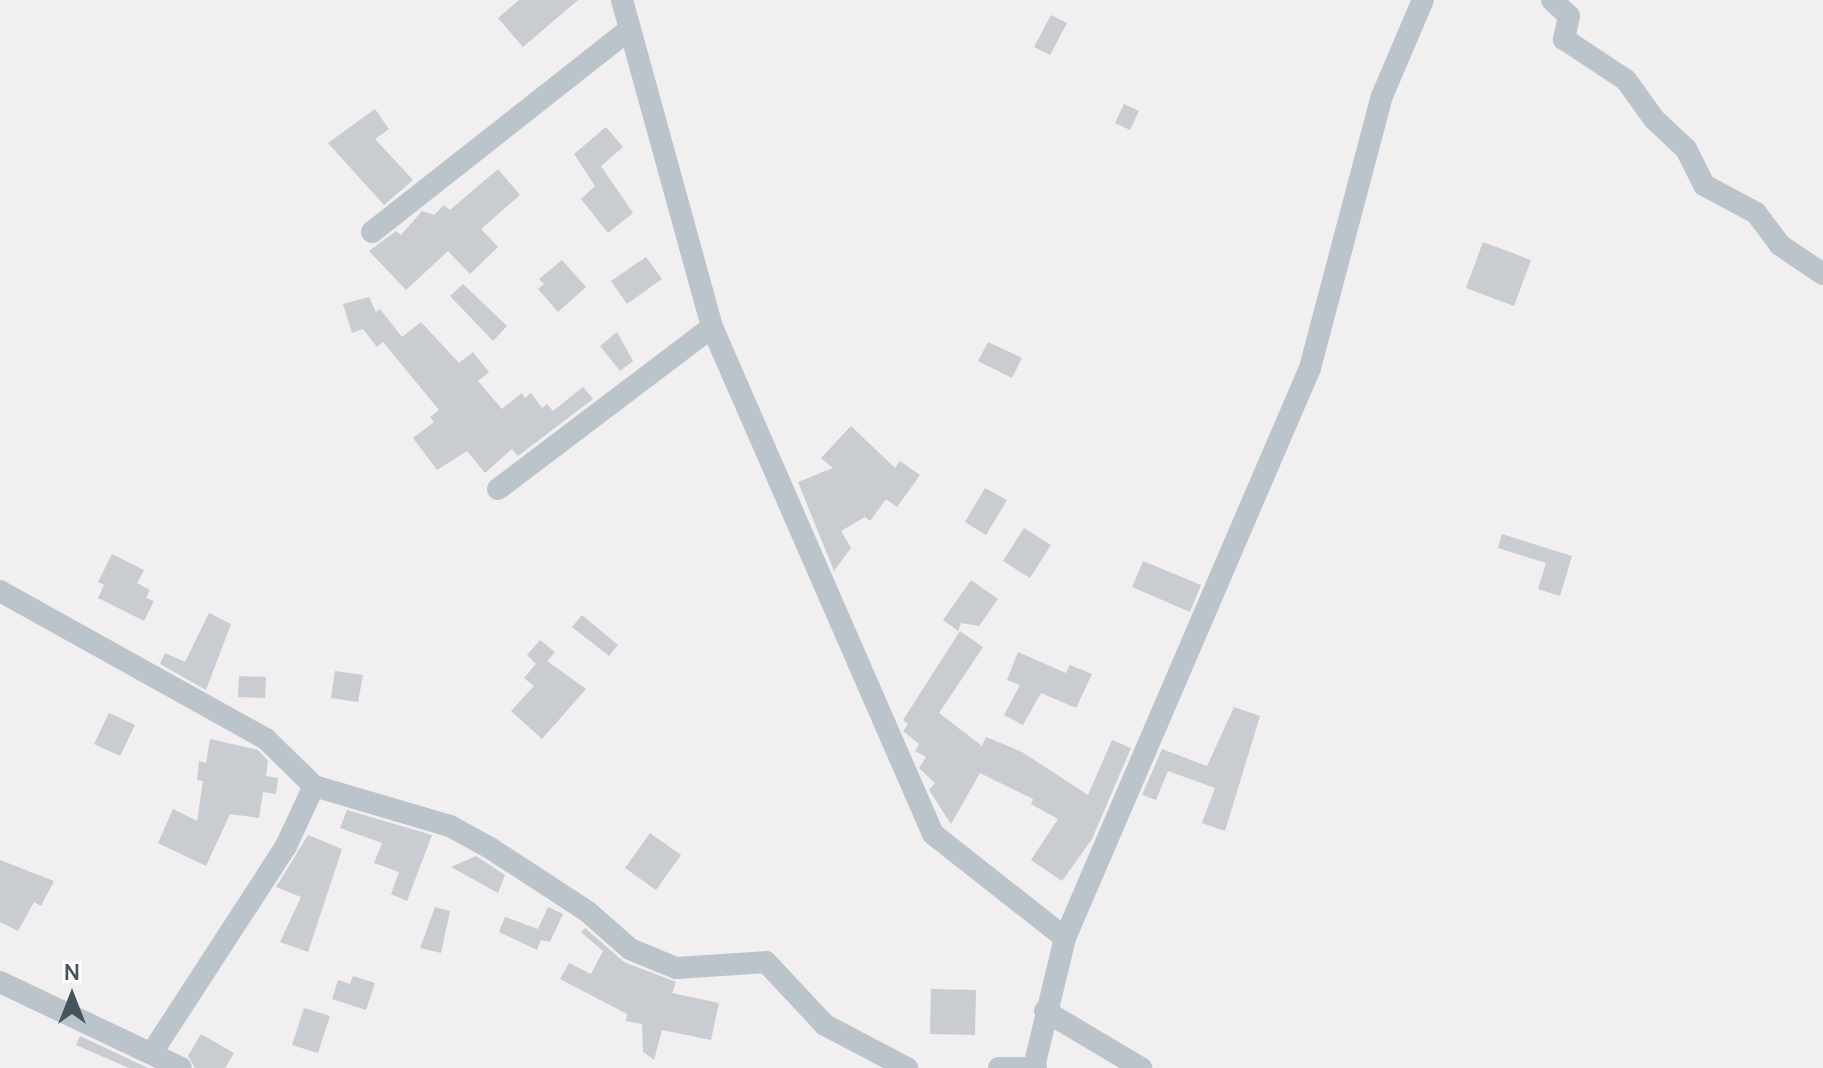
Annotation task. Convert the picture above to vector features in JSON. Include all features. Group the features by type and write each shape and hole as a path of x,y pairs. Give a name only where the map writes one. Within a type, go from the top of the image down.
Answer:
{"street":[{"path":"622,0 712,327 933,834 1065,938"},
{"path":"999,1068 1035,1067 1065,938 1310,368 1382,96 1423,0"},
{"path":"1552,0 1573,8 1564,39 1626,80 1654,119 1686,149 1704,185 1756,213 1780,245 1823,274"},
{"path":"372,232 630,29"},
{"path":"498,489 712,327"},
{"path":"0,591 266,739 314,786 450,826 588,912 630,949 676,968 766,962 825,1025 907,1068"},
{"path":"153,1051 286,846 314,786"},
{"path":"0,982 153,1051 181,1068"},
{"path":"1043,1023 1141,1068"}],"building":[{"path":"519,0 578,0 523,47 498,18"},
{"path":"1051,15 1067,23 1050,55 1034,47"},
{"path":"1124,104 1139,111 1130,130 1115,123"},
{"path":"375,109 389,129 375,139 413,180 384,205 328,143"},
{"path":"606,127 623,147 601,166 633,213 608,233 581,199 595,186 574,154"},
{"path":"498,169 520,195 481,229 498,247 470,274 448,251 406,290 369,251 396,231 401,235 422,211 434,215 444,205 450,210"},
{"path":"1483,242 1531,260 1514,306 1466,288"},
{"path":"646,257 662,279 627,304 611,281"},
{"path":"562,260 586,287 558,312 538,289 544,284 539,279"},
{"path":"463,284 507,326 493,341 450,296"},
{"path":"369,297 376,312 380,309 402,337 421,322 459,363 473,352 489,372 478,381 502,409 522,393 525,398 531,393 542,408 547,404 553,411 583,387 593,399 518,456 512,449 485,473 467,451 437,470 413,438 434,422 430,417 439,410 383,342 377,347 363,329 352,333 343,304"},
{"path":"617,332 633,361 620,371 600,346"},
{"path":"988,342 1022,358 1012,378 978,361"},
{"path":"851,426 895,468 900,461 920,475 897,507 886,499 870,521 865,517 841,531 851,548 834,571 798,482 833,468 821,458"},
{"path":"985,488 1007,500 986,535 965,522"},
{"path":"1024,528 1051,545 1030,578 1003,561"},
{"path":"1502,534 1572,556 1560,596 1538,589 1546,563 1498,548"},
{"path":"112,554 144,570 137,583 150,590 146,598 154,601 144,621 98,598 104,585 98,582"},
{"path":"1143,561 1201,585 1190,612 1132,587"},
{"path":"971,580 998,599 979,626 961,623 958,631 943,620"},
{"path":"209,613 231,624 206,690 160,664 165,653 185,662"},
{"path":"582,615 618,645 609,656 572,627"},
{"path":"960,631 983,647 939,713 982,746 986,737 1022,752 1088,795 1112,740 1131,748 1092,839 1062,881 1031,860 1058,819 1031,804 1033,799 980,773 951,824 929,790 935,783 919,768 926,757 915,751 919,744 903,731 908,724 903,720"},
{"path":"540,640 555,652 547,661 586,689 542,739 511,711 534,686 524,678 536,664 527,655"},
{"path":"1018,652 1066,673 1070,665 1092,674 1076,708 1041,693 1023,725 1004,715 1020,685 1007,680"},
{"path":"335,671 363,675 358,702 331,698"},
{"path":"239,676 266,677 265,698 238,697"},
{"path":"1234,707 1260,716 1225,831 1202,823 1215,788 1168,771 1156,800 1142,795 1162,749 1207,766"},
{"path":"109,713 135,725 120,756 94,744"},
{"path":"210,739 258,750 268,761 266,776 278,778 276,794 263,792 259,818 230,814 206,866 158,843 173,809 197,821 203,781 197,780 199,761 206,763"},
{"path":"347,810 432,835 407,901 391,894 399,872 374,863 382,843 340,828"},
{"path":"650,833 681,855 656,890 625,868"},
{"path":"308,835 342,849 308,952 280,942 301,897 276,887"},
{"path":"476,856 505,875 498,893 451,867"},
{"path":"0,860 54,881 41,906 34,902 18,931 0,922"},
{"path":"435,907 450,911 441,953 420,948"},
{"path":"548,907 563,914 550,942 541,940 537,950 499,932 505,917 538,929"},
{"path":"585,928 624,962 676,982 672,993 719,1003 711,1040 662,1030 654,1060 643,1052 642,1024 626,1021 627,1014 560,979 569,963 591,974 603,951 581,932"},
{"path":"353,976 375,983 366,1010 332,999 338,980 350,984"},
{"path":"931,989 976,990 975,1035 930,1034"},
{"path":"304,1008 330,1016 318,1053 292,1045"},
{"path":"201,1034 234,1053 225,1068 195,1068 188,1056"},
{"path":"80,1036 148,1068 129,1068 76,1045"}]}
